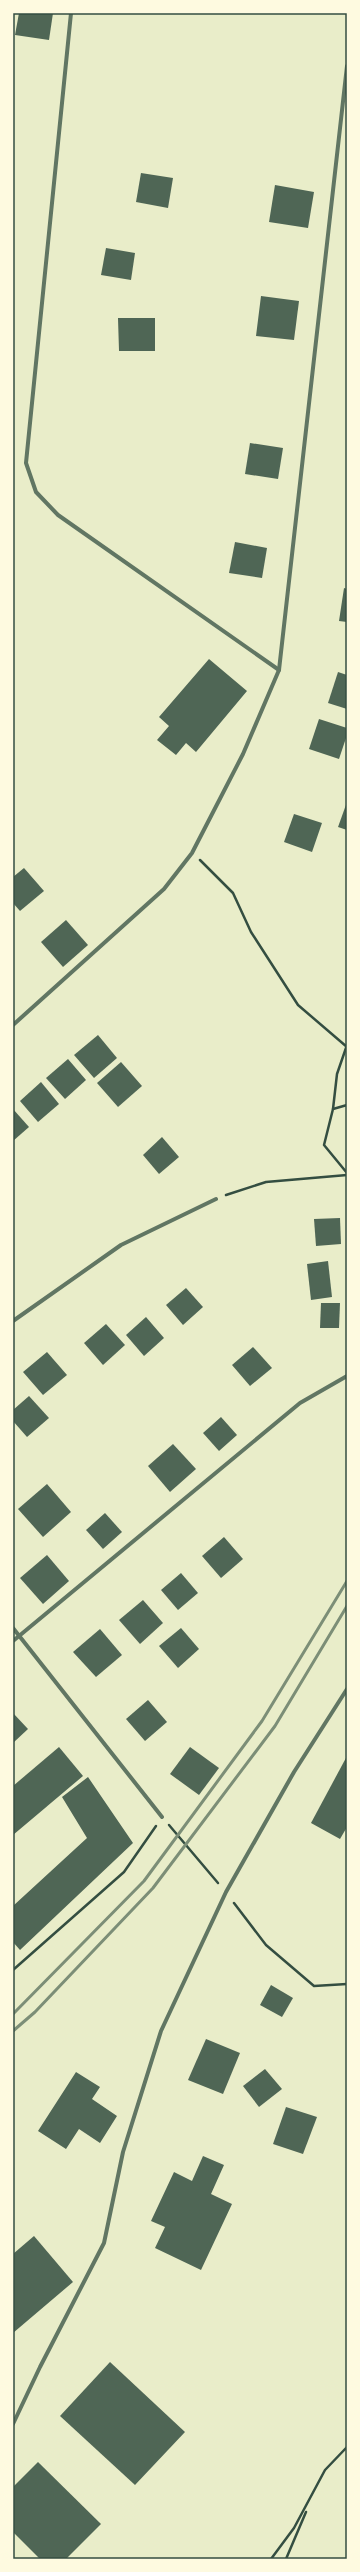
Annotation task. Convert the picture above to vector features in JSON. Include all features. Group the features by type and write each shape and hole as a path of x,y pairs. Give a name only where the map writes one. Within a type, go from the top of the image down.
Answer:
{"street":[{"path":"71,13 26,463 36,492 58,515 279,670"},
{"path":"13,1025 164,889 192,853 243,754 279,670 347,66"},
{"path":"13,1321 121,1245 216,1198"},
{"path":"13,1641 300,1403 347,1376"},
{"path":"13,1628 162,1817"},
{"path":"13,2424 40,2367 104,2243 123,2152 161,2031 226,1892 294,1772 347,1689"}],"path":[{"path":"192,853 234,893 251,932 298,1005 347,1046 337,1074 333,1109 324,1145 347,1174"},
{"path":"333,1109 347,1105"},
{"path":"216,1198 266,1182 347,1174"},
{"path":"13,1970 124,1872 162,1817 226,1892 266,1945 314,1986 347,1984"},
{"path":"271,2559 294,2528 325,2470 347,2447"},
{"path":"286,2559 310,2500"}],"building":[{"path":"19,13 53,13 49,40 15,35"},
{"path":"141,173 173,178 168,208 136,202"},
{"path":"275,185 314,192 308,228 269,222"},
{"path":"106,248 135,253 131,280 101,275"},
{"path":"261,296 299,301 294,340 256,336"},
{"path":"118,318 155,318 155,351 119,351"},
{"path":"250,443 283,448 278,479 245,474"},
{"path":"235,542 267,548 262,578 229,573"},
{"path":"344,588 347,589 347,622 339,621"},
{"path":"209,659 247,691 196,752 186,743 176,755 157,740 169,726 159,717"},
{"path":"338,672 347,675 347,709 328,703"},
{"path":"319,719 347,728 347,735 339,759 309,749"},
{"path":"347,802 347,830 338,827"},
{"path":"294,814 322,823 312,852 284,842"},
{"path":"24,868 44,891 20,911 13,903 13,877"},
{"path":"66,920 88,945 63,967 41,942"},
{"path":"98,1035 117,1058 94,1078 74,1055"},
{"path":"68,1059 86,1080 65,1099 46,1078"},
{"path":"121,1062 142,1086 118,1107 97,1083"},
{"path":"41,1082 59,1104 38,1122 20,1101"},
{"path":"13,1109 29,1127 13,1141"},
{"path":"162,1137 179,1157 159,1174 143,1155"},
{"path":"340,1218 341,1244 316,1246 314,1219"},
{"path":"328,1261 332,1297 311,1300 307,1264"},
{"path":"186,1288 203,1307 183,1325 166,1305"},
{"path":"321,1303 340,1303 339,1328 320,1328"},
{"path":"146,1317 164,1338 144,1356 126,1335"},
{"path":"106,1324 125,1345 103,1365 84,1343"},
{"path":"253,1347 272,1368 250,1386 232,1365"},
{"path":"47,1352 67,1375 43,1395 23,1372"},
{"path":"29,1396 49,1418 27,1437 13,1421 13,1410"},
{"path":"221,1417 237,1435 219,1451 203,1433"},
{"path":"173,1444 196,1469 170,1492 148,1466"},
{"path":"47,1484 71,1512 43,1537 18,1509"},
{"path":"105,1513 122,1532 103,1549 86,1530"},
{"path":"224,1537 243,1559 221,1578 202,1556"},
{"path":"47,1555 69,1581 43,1604 20,1578"},
{"path":"181,1573 198,1593 178,1610 161,1590"},
{"path":"143,1600 163,1623 140,1644 119,1620"},
{"path":"181,1628 199,1649 178,1668 159,1646"},
{"path":"100,1629 122,1655 96,1677 73,1652"},
{"path":"148,1700 167,1722 145,1741 126,1719"},
{"path":"13,1713 28,1729 13,1743"},
{"path":"59,1747 83,1776 13,1835 13,1786"},
{"path":"190,1747 219,1768 199,1795 170,1774"},
{"path":"347,1756 347,1827 340,1839 311,1823"},
{"path":"88,1777 133,1843 20,1950 13,1942 13,1906 87,1838 62,1797"},
{"path":"271,1985 293,1998 282,2017 260,2005"},
{"path":"206,2039 240,2053 223,2094 188,2080"},
{"path":"265,2069 282,2089 259,2107 243,2086"},
{"path":"76,2072 100,2087 92,2099 117,2116 100,2143 79,2129 66,2149 38,2131"},
{"path":"286,2107 317,2117 303,2154 273,2144"},
{"path":"203,2156 224,2165 211,2194 232,2204 201,2270 155,2248 165,2227 151,2221 174,2172 192,2181"},
{"path":"34,2236 73,2282 13,2333 13,2254"},
{"path":"110,2362 185,2432 135,2485 60,2416"},
{"path":"38,2462 101,2524 66,2559 40,2559 13,2532 13,2487"}],"railway":[{"path":"13,2014 144,1881 262,1721 347,1581"},
{"path":"13,2031 35,2012 153,1888 275,1726 347,1606"}]}
